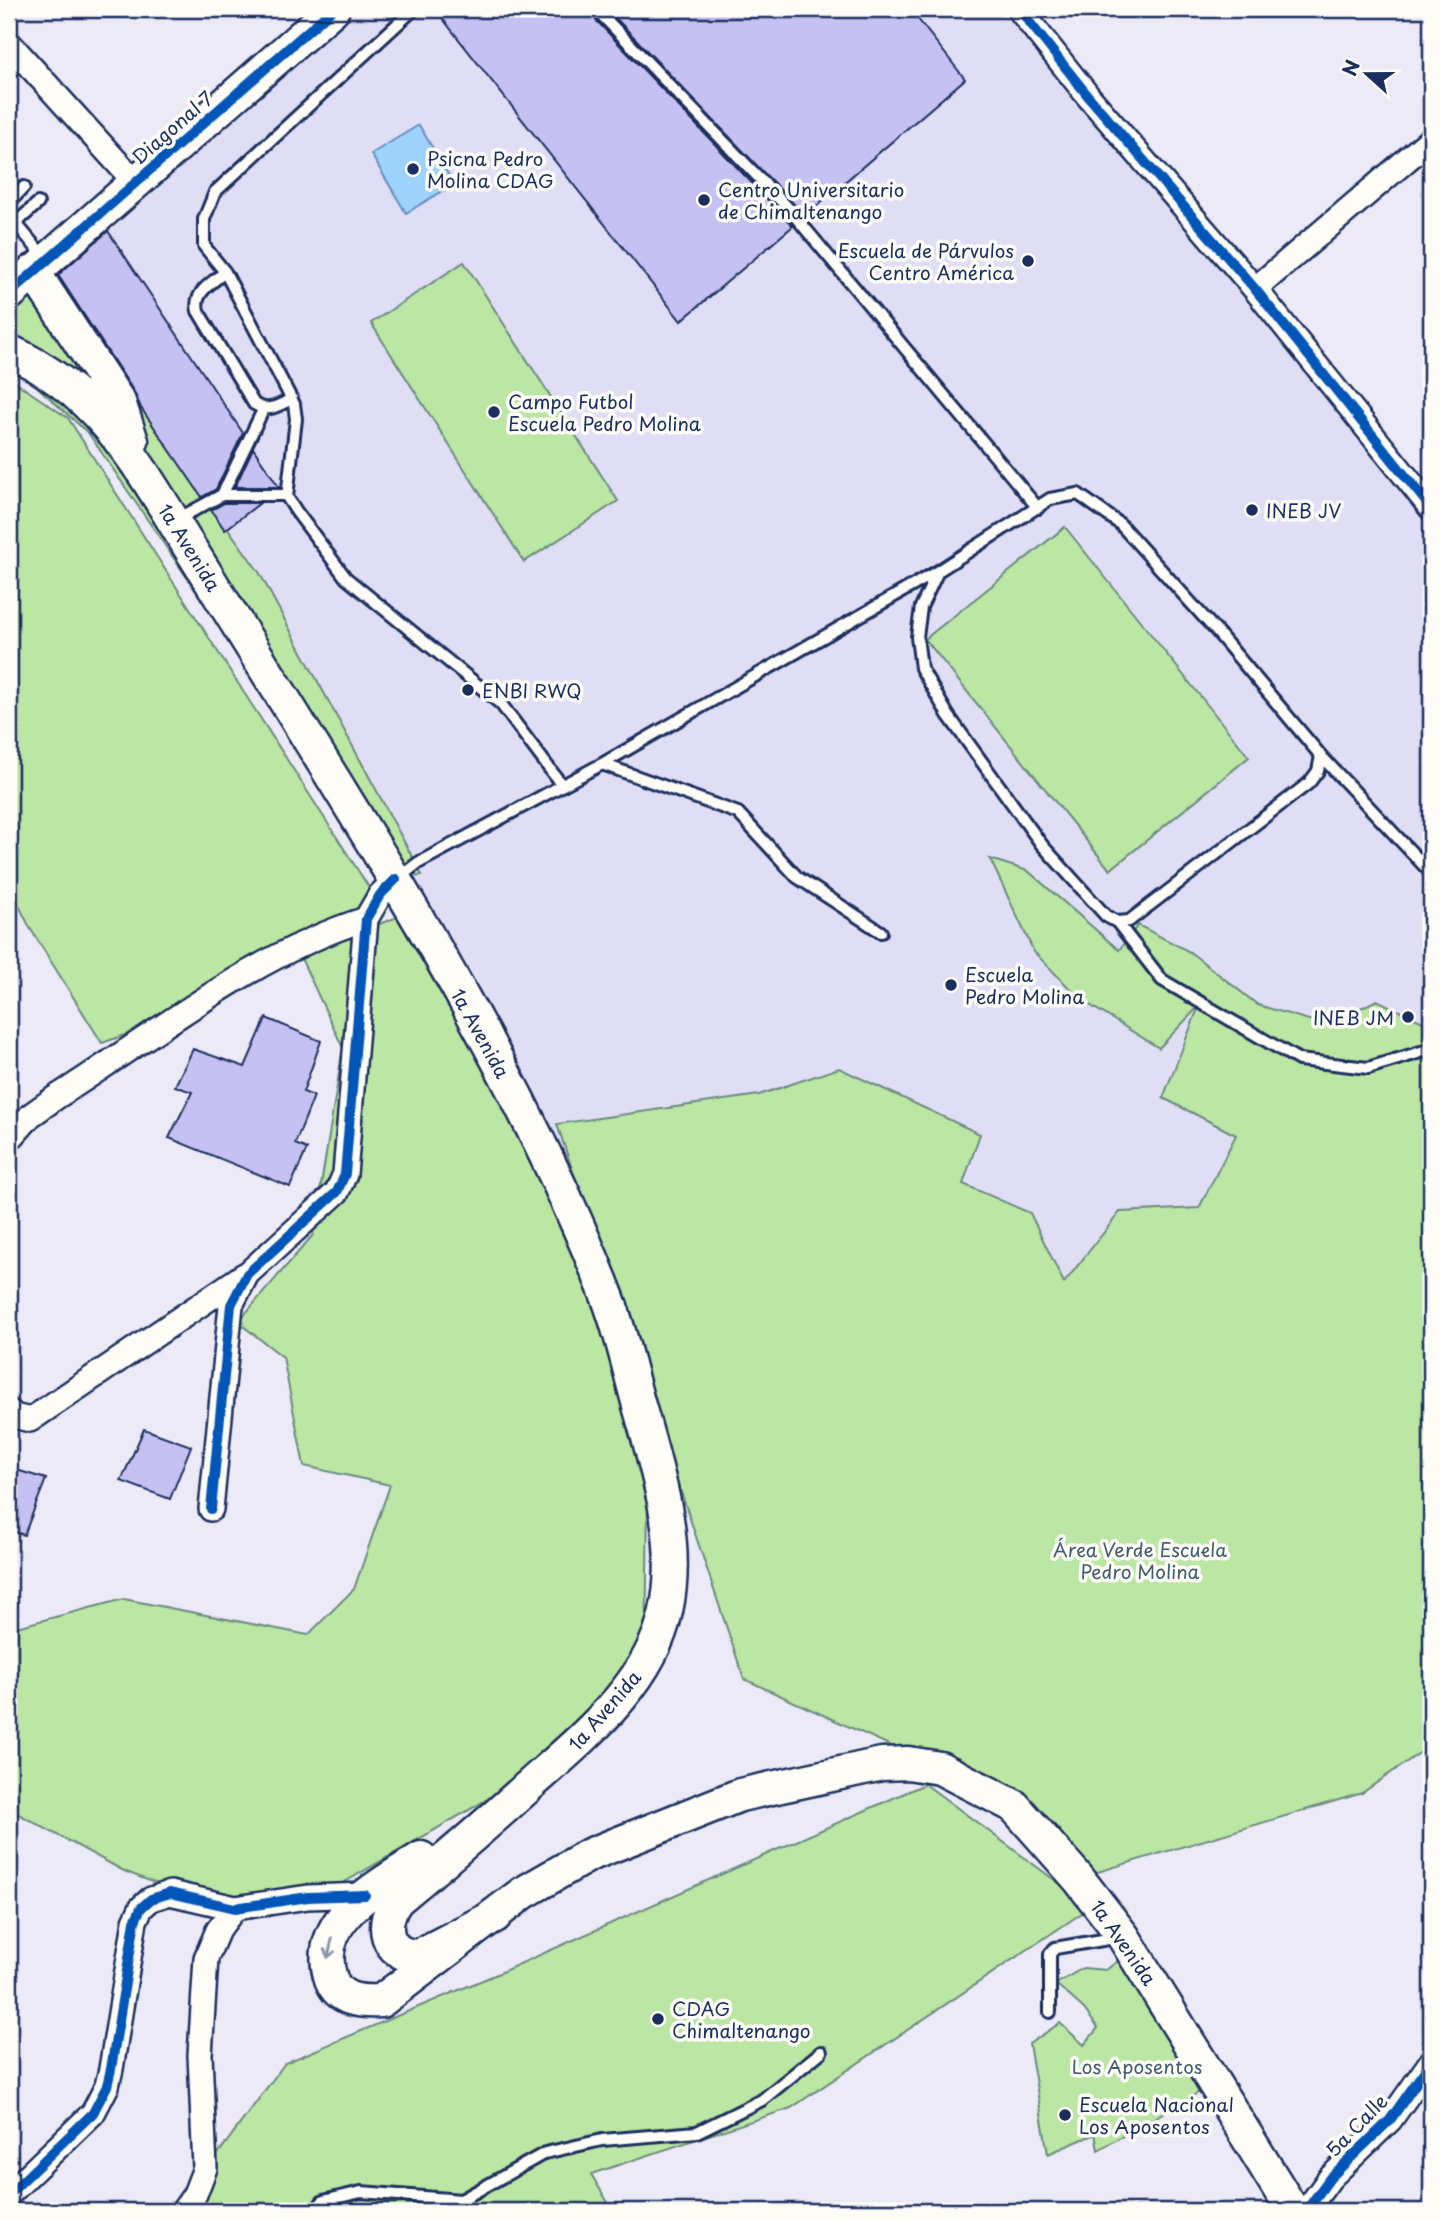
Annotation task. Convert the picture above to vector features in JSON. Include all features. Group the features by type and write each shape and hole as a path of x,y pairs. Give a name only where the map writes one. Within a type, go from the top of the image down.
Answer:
{"main road":[{"name":"Diagonal 7","path":"24,273 135,182 333,9"},
{"path":"24,273 119,402 142,470"},
{"name":"1a Avenida","path":"9,351 60,378 85,399 142,470 396,879 533,1126 608,1297 663,1489 670,1566 669,1595 659,1634 646,1661 601,1719 531,1785 397,1900 389,1910 386,1930 390,1942 398,1951 408,1956 418,1956 495,1916"},
{"name":"1a Avenida","path":"531,1785 365,1895 342,1917 330,1942 327,1962 332,1982 343,1996 362,2002 381,2001 545,1879 589,1855 740,1795 882,1764 908,1763 940,1768 1014,1806 1078,1878 1123,1936 1293,2211"}],"street":[{"path":"1019,9 1088,96 1255,289 1431,509"},
{"path":"9,43 135,182"},
{"path":"1255,289 1431,139"},
{"path":"9,1410 14,1416 30,1420 247,1274 337,1192 345,1174 366,919 380,895 396,879"},
{"path":"9,1140 31,1115 55,1098 246,974 325,932 366,919"},
{"path":"211,1509 231,1305 247,1274"},
{"path":"9,2194 93,2113 101,2101 111,2069 135,1921 141,1908 151,1899 170,1894 235,1908 308,1897 365,1895"},
{"path":"183,2211 195,2194 205,2168 200,2054 206,1958 218,1930 235,1908"},
{"name":"5a Calle","path":"1306,2211 1330,2178 1390,2120 1431,2062"}],"lane":[{"path":"414,9 215,192 204,219 204,246 225,272 292,398 296,419 287,495 346,578 483,686 501,704 561,784"},
{"path":"596,9 789,209 1038,508"},
{"path":"9,203 24,187"},
{"path":"24,273 12,219 38,203"},
{"path":"225,272 198,295 195,302 198,312 254,404 263,410 272,409 292,398"},
{"path":"222,495 263,410"},
{"path":"396,879 418,863 602,764 938,571 1049,499 1078,494 1120,524 1218,633 1321,756 1431,873"},
{"path":"173,521 222,495 287,495"},
{"path":"938,571 921,607 917,638 920,668 948,715 1042,845 1107,916 1117,922 1162,980 1298,1060 1368,1068 1431,1049"},
{"path":"1117,922 1129,921 1309,783 1318,771 1321,756"},
{"path":"602,764 738,813 797,877 881,932"},
{"path":"1050,2012 1050,1954 1055,1948 1105,1942 1123,1936"},
{"path":"315,2211 323,2201 361,2192 461,2200 545,2153 602,2140 696,2132 762,2100 821,2052"}],"shaded area":[{"name":"Escuela Pedro Molina","path":"349,9 1009,9 1431,518 1431,1745 1362,1793 980,1786 744,1679 625,1302 40,271"}],"green space":[{"name":"Campo Futbol Escuela Pedro Molina","path":"464,262 618,501 524,562 371,323"},
{"path":"62,296 259,572 422,875 395,883 89,434 9,361 9,310 18,301"},
{"path":"9,378 68,418 377,900 268,957 171,1019 102,1043 30,928 9,885"},
{"path":"1065,527 1249,757 1110,870 925,639"},
{"name":"Área Verde Escuela Pedro Molina","path":"990,859 1028,871 1119,950 1138,925 1190,952 1258,1005 1326,1025 1377,1000 1431,1026 1431,1745 1362,1793 1078,1878 940,1768 744,1679 557,1124 759,1095 839,1068 980,1134 963,1184 1030,1213 1064,1283 1120,1212 1199,1208 1236,1135 1163,1098 1199,1006 1159,1048 1080,999 1034,952"},
{"path":"411,912 524,1141 598,1313 648,1492 646,1661 524,1778 336,1887 242,1917 124,1871 9,1809 9,1629 124,1599 308,1635 354,1589 390,1485 304,1466 283,1357 238,1322 313,1235 343,1048 299,954"},
{"name":"CDAG Chimaltenango","path":"925,1784 1091,1907 791,2108 591,2174 613,2211 176,2211 285,2063 497,1974"},
{"name":"Los Aposentos","path":"1130,1952 1212,2085 1098,2150 1095,2134 1048,2154 1029,2044 1060,2023 1084,2045 1098,2028 1084,2009 1056,1984 1083,1968 1106,1970"}],"water":[{"name":"Psicna Pedro Molina CDAG","path":"419,125 454,184 406,213 371,154"}],"building":[{"path":"435,9 588,9 793,226 681,321"},
{"path":"607,9 910,9 965,79 805,216"},
{"path":"108,231 243,433 216,489 202,497 141,408 134,392 58,275"},
{"path":"253,448 279,487 235,487"},
{"path":"224,503 260,503 225,530 211,510"},
{"path":"266,1018 321,1041 303,1092 314,1096 295,1144 307,1149 290,1187 169,1138 192,1092 175,1086 193,1049 245,1067"},
{"path":"144,1429 191,1446 170,1499 121,1481"},
{"path":"13,1469 46,1479 24,1535 9,1530 9,1482"}],"cycle path":[{"path":"9,294 333,9"},
{"path":"1019,9 1088,96 1255,289 1431,508"},
{"path":"211,1509 231,1305 247,1274 337,1192 345,1174 366,919 380,895 396,879"},
{"path":"9,2194 93,2113 107,2086 135,1921 141,1908 151,1899 170,1893 235,1908 308,1897 365,1895"},
{"path":"1306,2211 1330,2178 1390,2120 1431,2062"}],"place":[{"name":"Psicna Pedro Molina CDAG","path":"413,169"},
{"name":"Centro Universitario de Chimaltenango","path":"704,200"},
{"name":"Escuela de Párvulos Centro América","path":"1028,261"},
{"name":"Campo Futbol Escuela Pedro Molina","path":"494,412"},
{"name":"INEB JV","path":"1252,510"},
{"name":"ENBI RWQ","path":"468,690"},
{"name":"Escuela Pedro Molina","path":"951,985"},
{"name":"INEB JM","path":"1408,1017"},
{"name":"CDAG Chimaltenango","path":"658,2019"},
{"name":"Escuela Nacional Los Aposentos","path":"1065,2115"}]}
